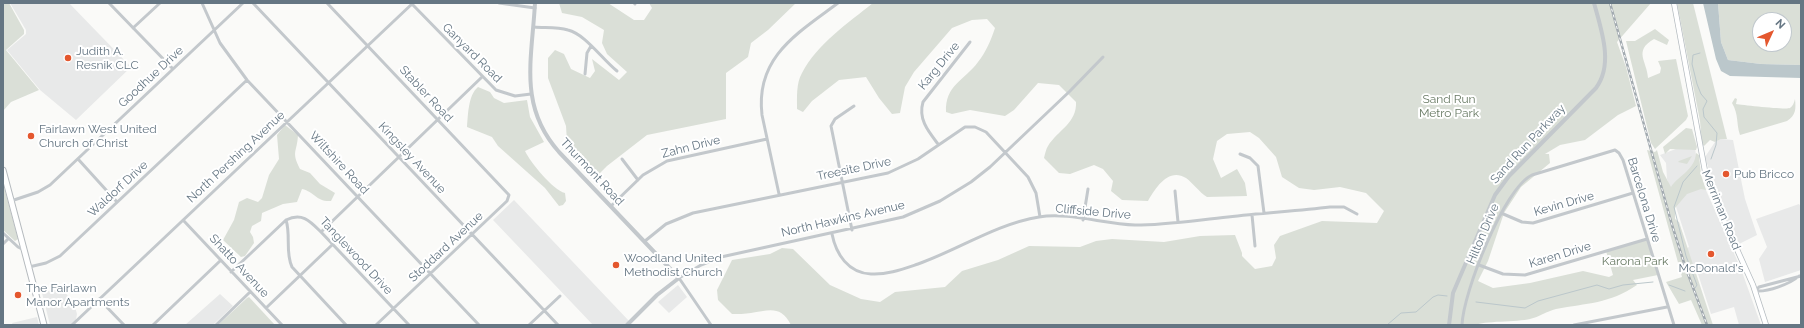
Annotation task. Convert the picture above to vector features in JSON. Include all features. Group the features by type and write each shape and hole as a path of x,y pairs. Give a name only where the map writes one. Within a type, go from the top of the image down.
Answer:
{"main road":[{"name":"Merriman Road","path":"1674,3 1702,162 1707,178 1755,291 1766,325"},
{"path":"3,170 44,325"}],"street":[{"path":"109,3 172,69"},
{"path":"133,28 160,3"},
{"name":"Wiltshire Road","path":"202,3 214,31 227,54 247,80 479,325"},
{"name":"Goodhue Drive","path":"11,201 44,190 243,3"},
{"name":"Kingsley Avenue","path":"253,3 558,325"},
{"name":"Stabler Road","path":"327,3 507,193 509,198"},
{"name":"North Pershing Avenue","path":"72,325 412,3"},
{"name":"Ganyard Road","path":"412,3 496,90 504,94 515,96 530,94"},
{"path":"499,3 535,6"},
{"path":"779,194 767,140 761,102 763,84 769,67 787,42 838,3"},
{"name":"Sand Run Parkway","path":"1449,325 1453,293 1495,195 1517,168 1596,88 1603,76 1605,57 1594,3"},
{"name":"Thurmont Road","path":"535,6 530,94 537,119 548,139 679,278 711,325"},
{"path":"534,27 569,30 579,34 606,64 617,71"},
{"name":"Karg Drive","path":"938,144 923,121 921,114 923,102 970,42"},
{"path":"585,74 587,53 591,46"},
{"name":"North Hawkins Avenue","path":"627,325 657,295 679,278 701,265 721,258 852,230 903,217 940,201 971,182 1006,153 1103,57"},
{"path":"321,232 482,77"},
{"name":"Waldorf Drive","path":"29,267 46,263 60,256 247,80"},
{"path":"852,230 831,126 835,119 854,106"},
{"name":"Treesite Drive","path":"645,241 661,227 684,215 779,194 888,173 904,167 965,127 970,126 986,132 1028,177 1032,185 1040,217"},
{"name":"Zahn Drive","path":"610,206 655,166 674,158 767,140"},
{"name":"Hilton Drive","path":"1462,325 1466,298 1501,213 1514,191 1530,176 1612,150 1617,151"},
{"name":"Barcelona Drive","path":"1617,151 1623,160 1667,307 1674,325"},
{"path":"1240,154 1256,162 1258,166 1264,213"},
{"path":"78,159 117,202"},
{"path":"622,159 638,180"},
{"path":"1083,220 1088,189"},
{"path":"1174,191 1178,222"},
{"name":"Kevin Drive","path":"1501,213 1522,222 1533,223 1633,193"},
{"name":"Stoddard Avenue","path":"376,325 509,198"},
{"name":"Cliffside Drive","path":"832,234 835,246 848,265 864,273 885,274 934,258 1005,226 1040,217 1065,216 1083,220 1135,225 1344,207 1357,214"},
{"path":"1252,214 1255,246"},
{"name":"Tanglewood Drive","path":"286,220 292,217 302,216 309,220 409,325"},
{"name":"Shatto Avenue","path":"183,220 282,325"},
{"path":"231,272 286,220 289,230 290,262 300,276 346,325"},
{"path":"3,234 18,248 24,250"},
{"path":"3,244 8,239"},
{"name":"Karen Drive","path":"1479,265 1503,274 1524,275 1647,239"},
{"path":"266,308 332,245"},
{"path":"153,325 221,260"},
{"path":"1755,291 1761,291 1777,286 1800,276"},
{"path":"1755,291 1759,287 1775,282 1789,280"},
{"path":"1775,282 1777,286"},
{"path":"216,325 250,292"},
{"path":"529,325 560,296"},
{"path":"99,299 124,325"},
{"path":"1574,325 1667,307"}],"shaded area":[{"name":"Judith A. Resnik CLC","path":"10,3 69,3 131,67 76,120 40,90 7,50 26,34 26,30"},
{"path":"1703,3 1718,3 1721,42 1728,60 1761,64 1801,65 1801,78 1730,76 1721,71 1716,59"},
{"path":"1721,139 1733,140 1745,199 1757,235 1739,244 1718,199 1705,157 1715,142"},
{"path":"1694,142 1699,173 1741,269 1761,325 1739,325 1734,307 1711,314 1698,274 1695,273 1687,248 1689,247 1667,179 1666,163 1660,155"},
{"path":"514,200 630,322 627,325 593,325 493,220"},
{"path":"1799,204 1801,207 1801,270 1765,282 1759,259 1767,247 1756,219"},
{"path":"678,285 687,297 669,313 658,302"},
{"path":"62,287 75,307 77,314 75,325 50,325 42,293"},
{"path":"220,294 233,306 213,325 185,325"},
{"path":"37,317 39,325 13,325 12,323"}],"green space":[{"path":"3,3 9,3 24,30 24,34 6,50 39,90 11,102 3,111"},
{"path":"559,3 608,3 634,20 644,20 652,8 649,3 796,3 768,30 751,43 748,57 726,73 726,119 647,135 607,166 595,178 567,142 566,126 548,78 548,58 555,50 564,54 571,69 590,78 595,71 592,59 619,80 627,72 607,54 602,43 604,30 582,17 562,13"},
{"name":"Sand Run Metro Park","path":"873,3 1651,3 1617,42 1626,67 1636,106 1618,115 1585,140 1560,145 1545,154 1549,154 1550,163 1521,187 1504,213 1488,261 1478,281 1493,288 1530,283 1583,271 1609,277 1613,275 1606,251 1647,239 1658,275 1633,280 1637,285 1617,296 1598,302 1556,309 1530,319 1476,325 791,325 783,314 774,310 746,314 732,314 718,300 717,290 732,260 770,254 782,248 793,249 830,285 861,299 880,302 895,292 945,287 962,271 998,260 1029,246 1080,247 1096,241 1112,239 1164,242 1200,236 1235,235 1242,256 1255,269 1272,266 1276,258 1274,245 1280,236 1322,221 1377,223 1384,211 1366,193 1340,187 1314,190 1299,188 1282,177 1276,157 1259,138 1250,132 1227,134 1217,141 1213,159 1221,178 1237,169 1245,183 1247,196 1207,197 1186,178 1179,175 1173,175 1168,177 1158,186 1148,201 1122,200 1111,191 1113,181 1103,169 1094,165 1070,174 1059,173 1044,158 1046,150 1052,140 1070,121 1076,102 1059,85 1038,83 1014,110 1005,116 970,110 952,114 946,112 949,95 952,89 978,62 990,41 995,28 987,19 972,20 952,28 914,72 905,87 900,113 892,114 879,98 866,77 839,80 812,101 803,112 797,109 797,91 799,81 808,62 824,43"},
{"path":"1677,3 1693,3 1727,139 1721,139 1715,142 1710,140 1704,146 1702,144 1700,121"},
{"path":"1718,3 1801,3 1801,65 1761,64 1728,60 1721,42"},
{"path":"1655,29 1669,40 1667,45 1654,39 1644,48 1643,57 1648,78 1660,73 1661,68 1658,61 1676,59 1688,116 1686,120 1655,149 1651,143 1626,41 1635,41"},
{"path":"478,87 490,92 494,98 504,103 527,100 530,117 544,142 525,151 542,175 554,187 565,193 566,201 563,205 559,206 545,188 498,146 492,137 467,127 470,100"},
{"path":"1735,98 1737,99 1736,104 1781,108 1790,108 1795,99 1795,112 1787,121 1740,135 1736,111 1732,103"},
{"path":"285,125 298,135 295,155 300,169 310,173 320,184 335,193 331,201 326,201 302,189 297,202 283,204 262,213 261,221 252,226 250,232 254,243 245,256 241,257 223,240 234,220 239,202 247,198 258,202 262,198 269,175 279,159 277,135"},
{"path":"1686,128 1692,129 1697,147 1696,150 1670,149 1665,154 1663,147"},
{"path":"1647,150 1655,152 1657,150 1663,172 1671,187 1693,164 1696,153 1699,155 1701,175 1706,190 1701,189 1687,194 1675,208 1675,219 1679,222 1713,325 1702,325 1691,300 1679,304 1666,282 1682,277"},
{"path":"1692,156 1687,164 1678,162 1679,161"},
{"path":"3,183 18,239 15,241 3,230"},
{"path":"249,297 275,325 218,325 247,298"}],"waterway":[{"path":"1700,53 1693,55 1692,64 1701,94 1707,101 1703,109 1704,117 1717,133 1716,145 1711,159"},
{"path":"1695,288 1697,285 1686,256 1674,207 1683,182 1697,166"},
{"path":"1476,302 1525,308 1538,301 1597,285 1609,289 1623,285 1653,282"},
{"path":"1669,285 1685,291"},
{"path":"1387,325 1401,313 1416,312 1433,297 1438,295 1447,296"}],"railway":[{"path":"1610,3 1672,225 1685,266 1707,325"}],"place":[{"name":"Judith A. Resnik CLC","path":"68,58"},
{"name":"Fairlawn West United Church of Christ","path":"31,136"},
{"name":"Pub Bricco","path":"1726,174"},
{"name":"McDonald's","path":"1711,254"},
{"name":"Woodland United Methodist Church","path":"616,265"},
{"name":"The Fairlawn Manor Apartments","path":"18,295"}],"park label":[{"name":"Karona Park","path":"1635,261"}]}
